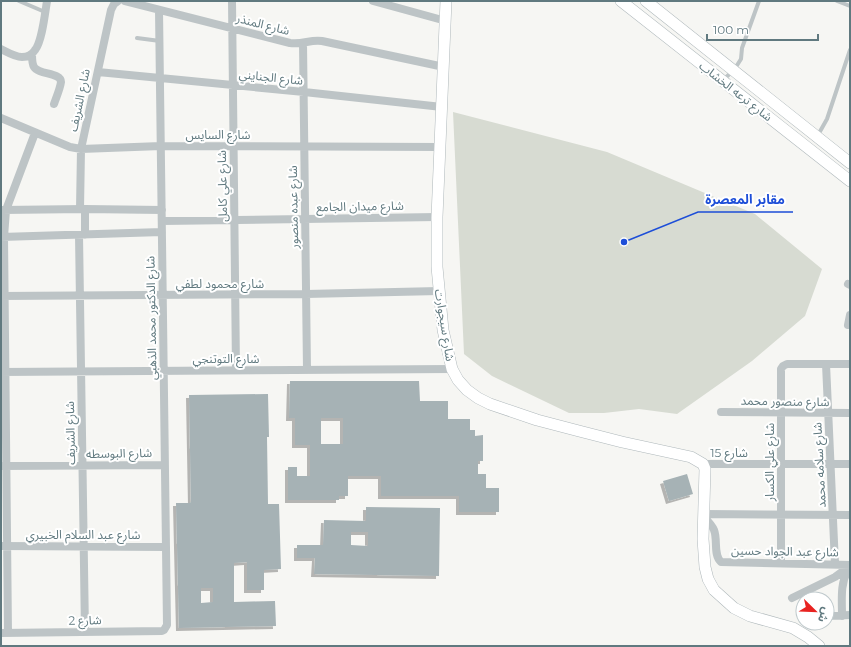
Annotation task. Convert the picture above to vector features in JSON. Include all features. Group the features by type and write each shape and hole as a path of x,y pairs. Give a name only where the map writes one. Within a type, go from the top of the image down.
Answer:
{"street":[{"path":"1,49 21,57 26,57 36,50 47,1"},
{"name":"شارع الشريف","path":"85,632 80,296 82,235 81,149 111,10 114,4 118,1"},
{"name":"شارع المنذر","path":"125,1 290,43 303,43 312,40 322,41 444,67"},
{"name":"شارع علي كامل","path":"232,1 236,370"},
{"path":"373,1 385,3 446,21"},
{"name":"شارع سيجوارت","path":"446,1 437,217 437,267 443,330 452,369 458,380 467,390 490,404 537,420 622,442 691,457 703,464"},
{"name":"شارع ترعه الخشاب","path":"621,1 850,181"},
{"name":"شارع ترعه الخشاب","path":"646,1 850,163"},
{"name":"شارع الدكتور محمد الذهبي","path":"160,10 167,625"},
{"name":"شارع عبده منصور","path":"303,43 307,370"},
{"path":"32,54 36,69 57,76 60,79 61,83 54,104"},
{"name":"شارع الجنايني","path":"98,72 442,107"},
{"name":"شارع السايس","path":"1,118 70,147 81,149 162,146 440,147"},
{"path":"4,633 3,210 10,197 35,133"},
{"path":"808,148 817,136"},
{"path":"1,193 10,197"},
{"path":"3,210 162,210"},
{"name":"شارع ميدان الجامع","path":"162,221 437,217"},
{"path":"2,237 162,232"},
{"name":"شارع محمود لطفي","path":"3,296 235,295 439,291"},
{"path":"848,324 850,315"},
{"name":"شارع علي الكسار","path":"781,563 781,369 787,364 826,364"},
{"path":"826,364 850,364"},
{"name":"شارع سلامه محمد","path":"826,364 835,564"},
{"name":"شارع التوتنجي","path":"3,372 452,369"},
{"name":"شارع منصور محمد","path":"721,412 850,413"},
{"path":"703,464 705,468 703,539 705,567 708,579 714,590 734,608 750,616 793,628 819,646"},
{"name":"شارع 15","path":"703,464 850,464"},
{"name":"شارع البوسطه","path":"3,466 165,465"},
{"path":"704,516 781,514 850,515"},
{"name":"شارع عبد الجواد حسين","path":"704,516 714,528 717,555 721,562 835,564 850,566"},
{"name":"شارع عبد السلام الخبيري","path":"4,546 166,547"},
{"path":"792,598 835,577 850,566"},
{"path":"835,616 846,616 842,587 844,577 850,566"},
{"name":"شارع 2","path":"4,633 162,631 167,625"}],"lane":[{"path":"20,1 45,12"},
{"path":"722,80 734,70 741,59 742,48 759,1"},
{"path":"837,1 850,6"},
{"path":"136,38 160,41"},
{"path":"817,136 827,119 850,50"}],"shaded area":[{"path":"453,112 607,152 755,214 822,269 805,316 752,361 677,414 639,409 604,413 569,413 492,376 464,354"}],"building":[{"path":"290,381 419,381 420,401 448,401 448,419 470,419 470,430 475,430 475,436 483,435 483,461 478,461 478,474 486,474 486,488 499,488 499,512 459,512 459,496 381,496 381,476 348,476 348,496 339,496 339,500 288,500 288,467 297,467 297,476 310,476 310,445 295,445 295,418 289,418","holes":["321,418 343,418 343,444 321,444"]},
{"path":"268,394 268,504 279,504 281,569 264,570 264,590 247,590 247,562 234,563 234,602 275,601 276,626 179,628 176,503 191,503 189,395","holes":["201,588 213,588 213,602 201,603"]},
{"path":"687,474 693,494 669,501 663,481"},
{"path":"366,507 440,508 439,576 314,574 315,558 297,558 297,545 323,545 324,520 366,521","holes":["351,532 368,532 368,546 351,545"]}],"place":[{"name":"مقابر المعصرة","path":"624,242"}]}
